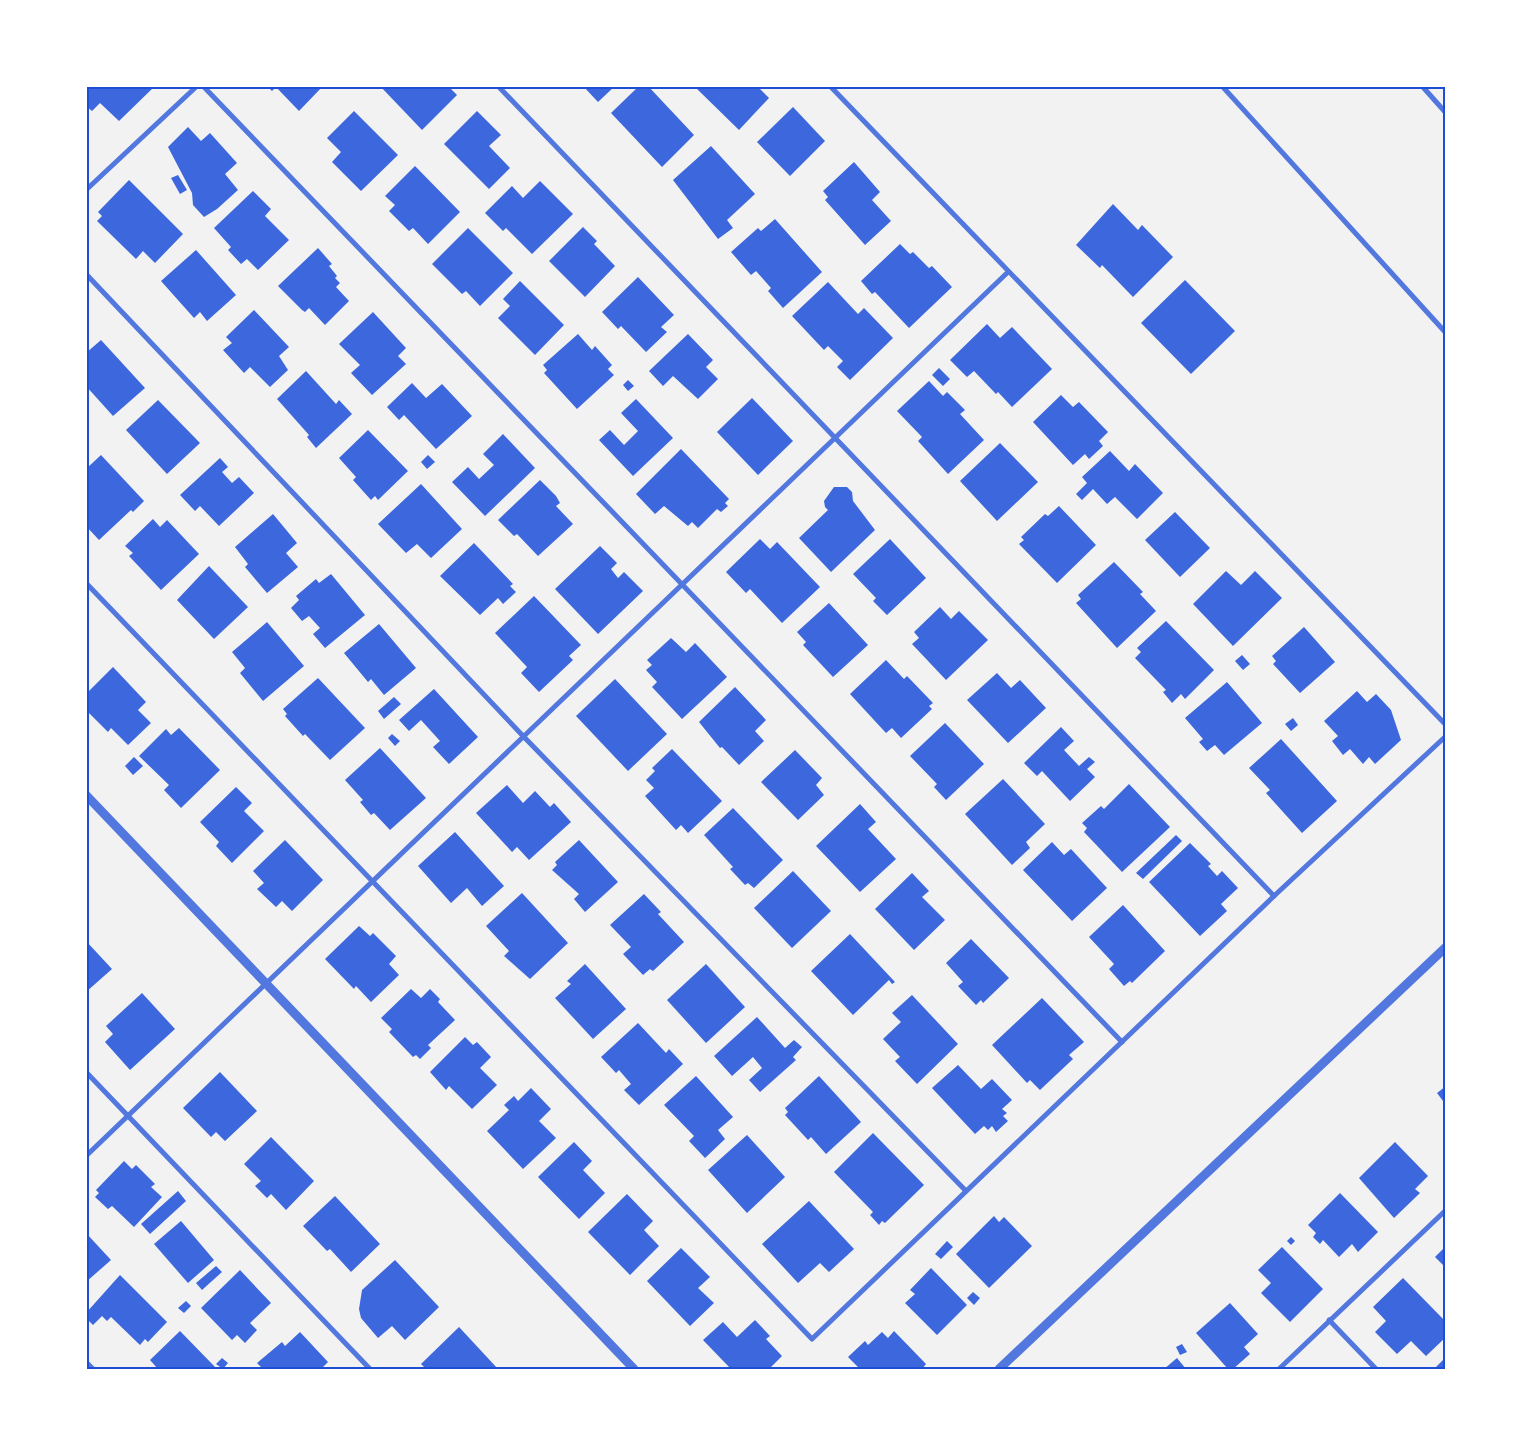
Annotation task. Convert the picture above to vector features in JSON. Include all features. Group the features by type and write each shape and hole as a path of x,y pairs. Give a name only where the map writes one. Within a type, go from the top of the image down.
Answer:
{"street":[{"path":"86,190 197,86"},
{"path":"203,86 1122,1042"},
{"path":"498,86 1274,896"},
{"path":"830,86 1446,725"},
{"path":"1222,86 1446,333"},
{"path":"1422,86 1446,113"},
{"path":"86,1156 1008,272"},
{"path":"86,274 524,737 966,1191"},
{"path":"86,583 812,1339 1274,896 1446,736"},
{"path":"86,795 634,1369"},
{"path":"999,1369 1446,947"},
{"path":"86,1072 370,1369"},
{"path":"1279,1369 1446,1210"},
{"path":"1329,1320 1376,1369"},
{"path":"86,1362 93,1369"}],"building":[{"path":"86,86 154,87 119,121 100,103 92,111 86,106"},
{"path":"267,86 323,86 299,111 276,87 272,91"},
{"path":"380,86 448,86 457,95 422,130"},
{"path":"583,86 615,86 598,102"},
{"path":"639,86 648,86 694,135 662,167 611,113"},
{"path":"694,86 757,86 769,98 739,130"},
{"path":"793,107 825,141 790,176 757,142"},
{"path":"354,111 398,155 361,191 332,162 341,152 327,138"},
{"path":"477,111 501,135 489,146 510,168 489,189 444,144"},
{"path":"188,127 201,141 210,133 237,163 225,174 238,190 217,209 204,217 193,205 192,193 168,147"},
{"path":"711,146 755,194 727,220 733,228 718,239 673,180"},
{"path":"854,162 880,192 872,200 891,221 865,245 825,200 828,197 823,191"},
{"path":"415,166 460,212 428,244 413,228 409,231 389,211 395,205 385,196"},
{"path":"178,175 187,190 180,194 171,178"},
{"path":"129,180 183,234 155,263 143,251 136,259 97,221 102,216 98,212"},
{"path":"540,181 573,214 532,254 506,228 503,231 485,213 512,186 523,198"},
{"path":"253,191 271,209 265,216 289,240 258,270 247,259 241,264 228,250 231,247 214,228"},
{"path":"1113,204 1138,230 1142,225 1173,257 1133,297 1102,265 1100,268 1076,245"},
{"path":"775,219 822,272 783,308 768,291 771,288 756,271 751,275 731,252 758,228 761,231"},
{"path":"583,227 597,241 594,244 615,266 585,297 549,261"},
{"path":"468,228 513,273 480,306 466,291 462,294 432,264"},
{"path":"900,244 910,254 913,252 929,268 932,266 952,287 909,328 875,292 872,294 861,281"},
{"path":"318,248 332,264 329,266 340,283 336,287 349,301 325,325 309,308 305,312 302,310 278,286"},
{"path":"196,250 236,295 207,321 200,312 194,318 161,281"},
{"path":"638,277 674,315 661,327 667,332 646,352 621,326 618,329 602,312"},
{"path":"1185,280 1235,331 1191,374 1141,323"},
{"path":"520,281 564,325 535,355 498,318 510,306 503,299"},
{"path":"828,282 858,314 864,308 893,338 850,380 837,367 843,361 828,346 824,350 792,316"},
{"path":"254,310 289,347 279,356 288,370 270,387 250,367 244,373 223,350 232,343 226,337"},
{"path":"373,312 406,348 398,356 406,364 372,395 351,373 360,365 339,344"},
{"path":"987,324 1000,338 1012,327 1052,369 1012,407 998,392 996,394 974,371 967,377 950,360"},
{"path":"578,334 592,350 595,346 612,365 608,369 614,375 577,409 544,373 547,370 543,365"},
{"path":"688,334 713,360 706,367 718,379 698,399 673,376 663,386 649,371"},
{"path":"101,340 145,388 113,416 86,386 86,353"},
{"path":"939,368 950,379 943,386 932,375"},
{"path":"306,371 336,404 339,400 352,414 316,448 307,437 309,435 277,399"},
{"path":"628,380 634,386 628,391 623,385"},
{"path":"929,381 943,396 947,392 965,410 960,414 984,440 948,474 918,441 922,437 897,411"},
{"path":"412,383 426,398 442,384 472,416 436,449 404,415 399,420 387,407"},
{"path":"1061,395 1073,407 1079,402 1108,432 1099,441 1103,446 1089,459 1085,454 1073,465 1033,422"},
{"path":"752,398 793,441 758,475 717,432"},
{"path":"636,399 673,438 633,476 599,440 610,430 624,445 638,431 621,413"},
{"path":"158,400 200,443 167,474 126,430"},
{"path":"368,430 408,471 378,500 375,496 371,500 353,480 356,477 339,458"},
{"path":"503,434 535,468 485,516 452,482 468,467 479,479 494,465 483,454"},
{"path":"1000,443 1038,482 997,521 960,481"},
{"path":"681,449 729,499 725,503 728,506 721,512 717,509 698,528 692,522 688,526 664,506 655,514 636,494"},
{"path":"1110,451 1129,471 1135,464 1163,493 1137,519 1115,497 1107,504 1093,489 1082,500 1076,494 1087,483 1082,477"},
{"path":"101,455 144,501 133,512 131,510 99,540 86,526 86,469"},
{"path":"428,455 435,462 427,469 421,462"},
{"path":"220,458 228,467 222,472 232,483 239,477 254,493 219,526 200,506 195,511 180,495"},
{"path":"540,480 556,496 560,503 556,506 573,524 538,556 517,534 514,536 498,520"},
{"path":"421,484 462,529 431,558 417,544 406,553 378,524"},
{"path":"834,487 847,487 852,492 853,501 875,530 831,572 799,538 828,510 825,507 824,501"},
{"path":"1059,506 1096,545 1057,583 1019,544 1024,540 1021,537 1045,514 1048,516"},
{"path":"1175,512 1210,548 1180,577 1145,540"},
{"path":"273,514 297,543 286,553 298,567 267,593 245,567 248,564 235,547"},
{"path":"153,519 160,527 167,520 199,554 161,590 129,556 133,553 125,546"},
{"path":"760,539 770,549 777,542 820,587 782,623 750,589 746,593 726,572"},
{"path":"890,539 926,578 887,615 873,601 876,598 853,574"},
{"path":"474,543 513,584 510,586 516,592 503,604 498,598 480,615 440,576"},
{"path":"600,546 617,563 611,569 618,578 624,572 643,591 598,634 555,589"},
{"path":"1114,562 1143,592 1140,594 1156,611 1117,648 1076,603 1081,599 1078,595"},
{"path":"209,566 248,607 214,639 177,600"},
{"path":"1226,571 1241,585 1255,571 1282,598 1233,646 1193,604"},
{"path":"331,574 365,615 325,648 313,634 320,628 309,616 302,621 291,608 299,600 296,596 316,579 319,583"},
{"path":"534,596 581,645 569,656 573,660 539,692 521,673 527,667 495,633"},
{"path":"829,603 868,645 833,677 803,645 806,642 797,632"},
{"path":"940,607 951,619 959,611 988,640 946,680 912,644 919,638 914,632"},
{"path":"1166,621 1214,670 1185,699 1181,694 1172,703 1163,692 1166,690 1135,658 1141,652 1137,648"},
{"path":"267,622 304,666 263,701 240,673 245,668 232,652"},
{"path":"379,624 416,668 384,695 371,679 368,682 344,653"},
{"path":"1304,627 1335,662 1300,693 1273,664 1276,661 1272,656"},
{"path":"671,638 686,652 695,643 727,677 682,719 652,687 657,682 646,670 652,665 647,660"},
{"path":"1242,655 1250,664 1243,670 1235,661"},
{"path":"886,660 904,679 907,676 933,703 929,706 932,709 901,738 892,728 886,733 850,694"},
{"path":"113,667 146,702 138,710 151,723 128,745 111,728 108,732 86,710 86,694"},
{"path":"997,673 1011,688 1020,680 1046,708 1008,743 967,700"},
{"path":"318,678 365,728 330,760 305,734 303,736 285,716 287,714 283,709"},
{"path":"615,679 667,734 628,771 576,716"},
{"path":"1227,682 1262,723 1224,755 1215,745 1207,751 1199,742 1203,739 1185,718"},
{"path":"735,687 766,720 755,731 764,741 739,765 722,747 720,748 699,722"},
{"path":"434,689 478,737 449,764 433,747 440,741 421,720 409,731 399,720"},
{"path":"1357,691 1367,702 1376,694 1391,710 1401,740 1375,764 1369,757 1363,764 1350,749 1343,755 1332,741 1338,736 1324,721"},
{"path":"394,697 401,704 384,719 378,711"},
{"path":"1293,718 1298,725 1291,731 1285,724"},
{"path":"945,723 984,764 946,800 934,787 937,784 910,756"},
{"path":"1061,727 1074,741 1064,750 1079,766 1089,757 1095,762 1087,769 1095,777 1070,801 1042,771 1037,776 1024,763"},
{"path":"179,728 220,770 181,808 164,790 169,785 139,756 166,729 171,735"},
{"path":"392,734 400,741 395,746 388,738"},
{"path":"1281,739 1337,801 1302,833 1266,793 1270,790 1249,768"},
{"path":"380,748 426,798 390,830 374,813 371,815 360,802 363,800 345,780"},
{"path":"672,749 722,801 688,833 681,825 676,830 645,796 654,788 646,780 655,771 652,768"},
{"path":"795,750 822,778 816,785 824,795 798,820 761,782"},
{"path":"134,757 143,766 133,775 125,766"},
{"path":"1003,779 1045,824 1026,842 1030,848 1012,865 965,814"},
{"path":"1129,784 1170,827 1122,872 1084,832 1087,828 1082,823 1101,806 1104,809"},
{"path":"507,785 523,803 535,791 550,807 554,803 571,822 529,860 517,847 512,852 476,813"},
{"path":"236,787 252,803 244,811 264,831 232,863 216,846 219,842 200,822"},
{"path":"860,804 876,822 868,829 896,859 860,892 816,846"},
{"path":"733,808 783,860 754,888 748,883 745,885 730,869 733,867 704,835"},
{"path":"455,832 504,886 482,906 467,888 451,903 418,866"},
{"path":"1176,835 1182,841 1143,879 1136,873"},
{"path":"285,840 323,880 292,911 282,901 276,907 257,889 264,883 253,871"},
{"path":"579,840 618,882 585,912 574,899 579,894 552,870 557,865 555,862"},
{"path":"1052,842 1064,855 1071,849 1107,888 1072,921 1023,870"},
{"path":"1190,843 1211,864 1208,866 1217,876 1222,871 1238,888 1221,904 1227,911 1200,936 1149,882"},
{"path":"793,871 831,911 792,948 754,908"},
{"path":"912,873 929,891 922,897 945,920 914,950 875,909"},
{"path":"522,893 568,943 530,979 504,956 509,951 486,926"},
{"path":"644,894 661,912 658,914 684,942 653,971 650,969 643,975 623,954 631,947 610,925"},
{"path":"1123,905 1165,951 1132,983 1130,981 1124,986 1109,969 1114,964 1089,937"},
{"path":"359,926 370,936 373,933 396,956 389,964 399,975 371,1002 356,986 354,989 325,959"},
{"path":"850,934 895,982 892,984 889,980 853,1015 811,971"},
{"path":"971,939 1009,978 983,1003 981,1000 976,1005 958,986 963,982 946,963"},
{"path":"86,941 112,969 86,992"},
{"path":"585,964 626,1009 593,1039 555,998 571,984 567,981"},
{"path":"706,964 745,1007 706,1043 667,1000"},
{"path":"411,989 421,998 430,989 440,999 438,1002 455,1020 428,1045 431,1048 420,1059 416,1055 413,1057 389,1032 392,1029 381,1018"},
{"path":"142,993 175,1029 130,1070 105,1042 113,1034 106,1026"},
{"path":"912,995 958,1044 917,1084 895,1061 900,1057 883,1039 901,1022 892,1013"},
{"path":"1042,998 1084,1042 1069,1055 1073,1059 1040,1090 1030,1080 1027,1083 992,1045"},
{"path":"757,1017 785,1048 794,1040 802,1047 793,1057 796,1060 760,1092 749,1080 762,1068 753,1057 732,1076 714,1056"},
{"path":"638,1023 666,1053 669,1049 683,1064 639,1105 624,1090 631,1084 619,1070 616,1073 601,1057"},
{"path":"465,1037 473,1045 477,1042 491,1057 480,1068 497,1085 472,1109 449,1086 446,1090 430,1072"},
{"path":"958,1065 981,1089 992,1079 1012,1100 1002,1109 1007,1113 1003,1116 1008,1121 996,1132 992,1126 988,1130 984,1126 975,1134 932,1088"},
{"path":"220,1072 257,1111 225,1141 216,1132 211,1137 183,1108"},
{"path":"696,1076 733,1117 718,1130 725,1139 705,1158 689,1141 694,1136 664,1105"},
{"path":"819,1076 861,1122 826,1154 811,1137 808,1140 785,1115 788,1112 785,1108"},
{"path":"1446,1086 1446,1105 1437,1093"},
{"path":"531,1088 551,1109 539,1121 556,1138 523,1169 487,1131 509,1110 504,1105 514,1096 518,1101"},
{"path":"873,1133 924,1185 885,1223 882,1221 879,1225 870,1215 873,1212 834,1172"},
{"path":"747,1135 785,1177 747,1213 708,1170"},
{"path":"271,1137 314,1181 286,1210 271,1194 267,1198 255,1186 261,1181 244,1164"},
{"path":"574,1142 592,1161 583,1170 605,1193 579,1219 538,1177"},
{"path":"1395,1142 1428,1176 1415,1189 1420,1193 1394,1218 1359,1178"},
{"path":"124,1161 132,1169 136,1165 155,1184 151,1187 162,1197 134,1227 112,1206 108,1209 95,1197 99,1193 96,1190"},
{"path":"178,1191 186,1201 150,1234 141,1224"},
{"path":"1340,1193 1378,1232 1358,1252 1352,1244 1339,1257 1323,1240 1320,1244 1313,1237 1316,1233 1308,1225"},
{"path":"627,1194 653,1221 644,1230 659,1246 630,1275 588,1232"},
{"path":"335,1196 380,1244 351,1272 330,1249 327,1251 303,1226"},
{"path":"809,1201 854,1249 829,1272 820,1263 798,1283 762,1244"},
{"path":"994,1216 999,1222 1004,1217 1032,1246 989,1288 956,1254"},
{"path":"181,1221 214,1260 188,1283 154,1244"},
{"path":"86,1233 111,1260 86,1282"},
{"path":"1291,1237 1295,1241 1291,1245 1287,1241"},
{"path":"947,1241 953,1247 941,1259 935,1254"},
{"path":"1446,1246 1446,1268 1435,1257"},
{"path":"1282,1247 1323,1289 1290,1322 1261,1293 1271,1283 1258,1270"},
{"path":"681,1248 710,1277 698,1288 714,1303 690,1326 647,1281"},
{"path":"395,1260 439,1307 405,1340 392,1326 378,1338 361,1318 359,1309 362,1290"},
{"path":"216,1266 222,1272 202,1290 196,1283"},
{"path":"931,1268 967,1305 937,1335 905,1303 915,1294 910,1290"},
{"path":"240,1270 271,1303 250,1323 257,1330 245,1343 237,1335 232,1340 201,1308"},
{"path":"120,1275 167,1322 148,1342 145,1339 140,1345 111,1317 107,1321 102,1316 93,1325 86,1318 86,1313"},
{"path":"1403,1278 1446,1322 1446,1337 1426,1356 1411,1341 1397,1354 1375,1332 1386,1321 1373,1307"},
{"path":"973,1292 980,1298 974,1305 967,1298"},
{"path":"186,1301 191,1306 184,1313 178,1308"},
{"path":"1230,1303 1258,1334 1244,1347 1250,1354 1233,1369 1228,1369 1196,1333"},
{"path":"755,1320 770,1336 766,1339 782,1356 769,1369 731,1369 703,1340 723,1322 737,1337"},
{"path":"459,1327 498,1369 426,1369 421,1364"},
{"path":"180,1331 217,1369 158,1369 150,1360"},
{"path":"894,1331 926,1364 922,1369 856,1369 858,1367 848,1357 865,1341 868,1345 882,1332 888,1338"},
{"path":"300,1332 328,1362 321,1369 263,1369 257,1363 282,1342 285,1346"},
{"path":"1182,1344 1187,1352 1180,1355 1176,1347"},
{"path":"1446,1357 1446,1369 1437,1369 1436,1367"},
{"path":"222,1358 228,1363 223,1369 216,1364"},
{"path":"1177,1358 1186,1369 1164,1369"}]}
